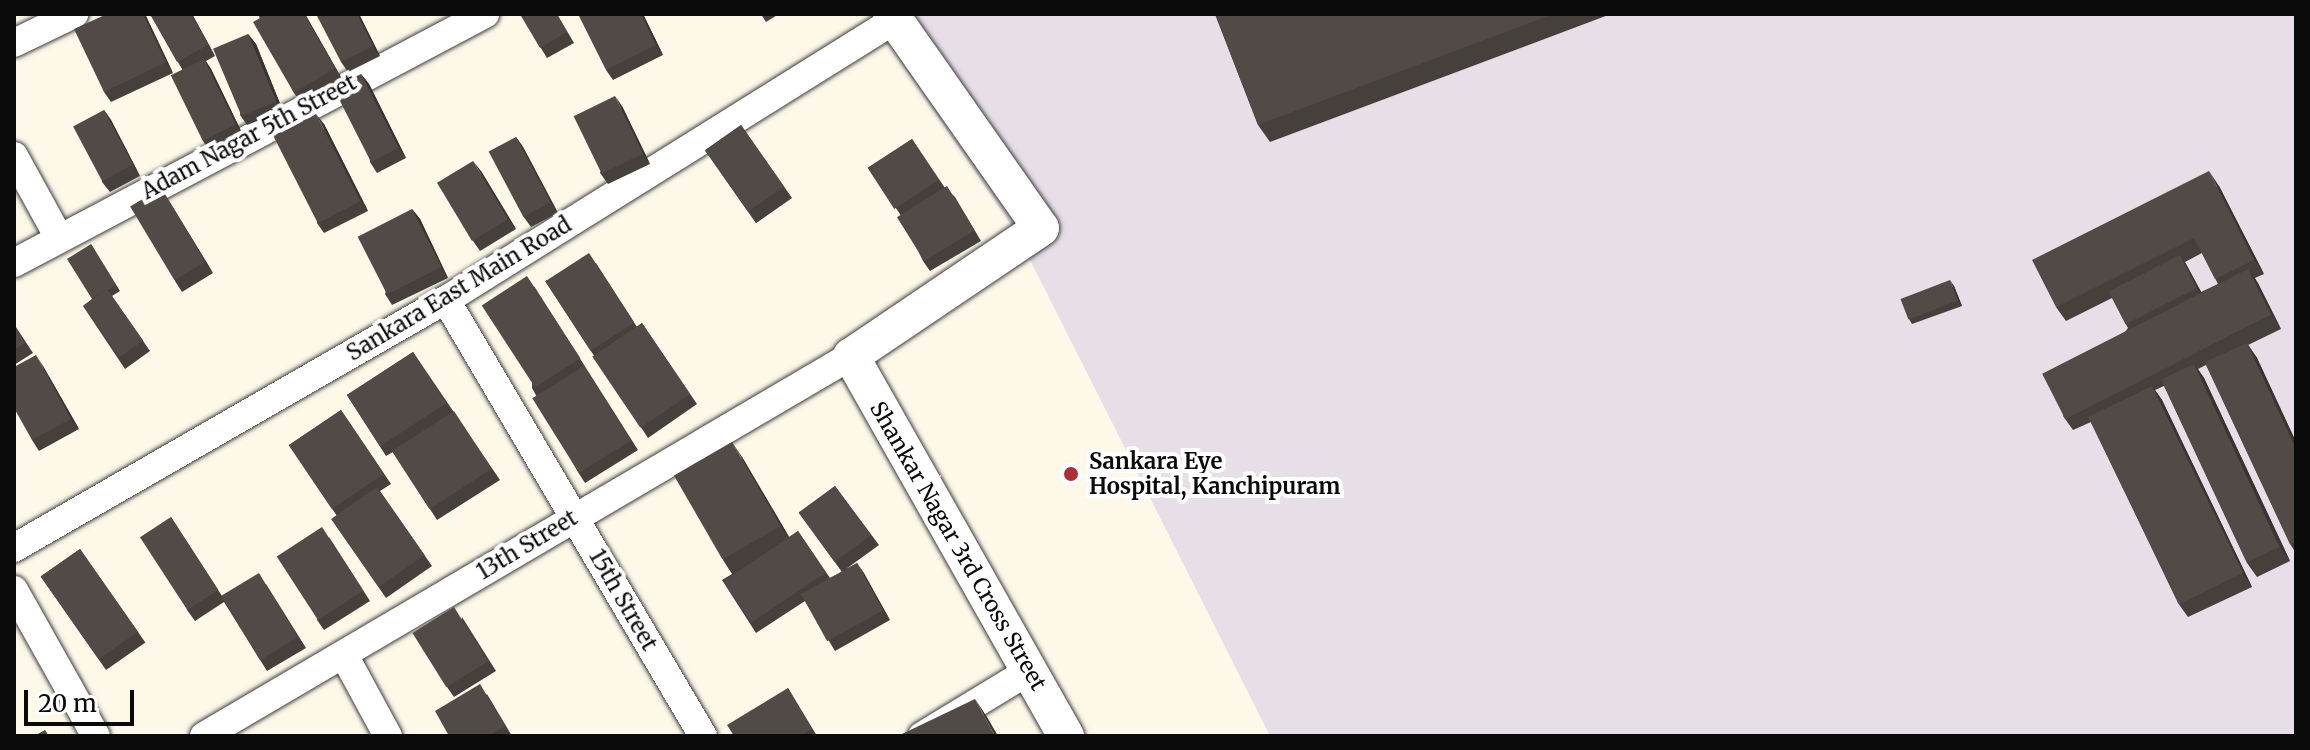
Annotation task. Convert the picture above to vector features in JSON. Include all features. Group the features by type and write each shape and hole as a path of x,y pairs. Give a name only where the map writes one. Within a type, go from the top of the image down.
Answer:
{"street":[{"path":"14,43 74,14"},
{"name":"Adam Nagar 5th Street","path":"14,263 58,236 485,14"},
{"path":"851,356 1041,228 894,17"},
{"name":"Sankara East Main Road","path":"14,548 446,300 894,17"},
{"path":"14,156 58,236"},
{"name":"15th Street","path":"446,300 703,736"},
{"name":"13th Street","path":"204,736 851,356"},
{"name":"Shankar Nagar 3rd Cross Street","path":"851,356 1066,736"},
{"path":"14,590 96,736"},
{"path":"344,655 388,736"},
{"path":"922,736 1029,671"}],"shaded area":[{"path":"869,14 2296,14 2296,736 1270,736 1017,234"}],"building":[{"path":"107,14 143,14 166,62 104,92 74,29"},
{"path":"150,14 191,14 208,45 177,62"},
{"path":"267,14 304,14 335,68 294,93 253,22"},
{"path":"316,14 357,14 373,46 341,62"},
{"path":"520,14 556,14 567,32 540,48"},
{"path":"578,14 641,14 656,45 606,70"},
{"path":"1215,14 1553,14 1258,125"},
{"path":"248,34 277,101 242,116 213,49"},
{"path":"204,59 236,125 203,141 171,75"},
{"path":"361,74 399,148 371,162 333,88"},
{"path":"615,96 643,154 602,174 574,116"},
{"path":"104,110 133,165 102,181 73,126"},
{"path":"316,114 360,201 318,223 273,136"},
{"path":"741,125 784,186 748,212 705,150"},
{"path":"516,137 551,202 523,217 489,152"},
{"path":"912,139 939,180 894,209 868,168"},
{"path":"473,161 508,219 472,241 437,183"},
{"path":"2209,171 2254,260 2215,279 2194,238 2056,307 2032,260"},
{"path":"947,186 975,230 925,261 897,217"},
{"path":"161,188 205,262 174,280 130,207"},
{"path":"412,209 442,267 387,295 358,237"},
{"path":"91,244 116,285 92,299 67,259"},
{"path":"589,253 634,323 591,351 545,281"},
{"path":"2180,255 2197,288 2126,324 2109,291"},
{"path":"2248,269 2271,314 2065,419 2042,374"},
{"path":"527,276 580,358 535,388 482,305"},
{"path":"1950,280 1958,301 1908,320 1901,299"},
{"path":"107,289 143,341 119,357 83,306"},
{"path":"642,323 690,394 640,428 592,357"},
{"path":"14,325 25,343 14,350"},
{"path":"2247,343 2296,449 2296,541 2290,544 2205,362"},
{"path":"413,352 446,403 380,446 347,395"},
{"path":"36,355 71,419 32,440 14,408 14,367"},
{"path":"2194,364 2279,547 2247,562 2161,379"},
{"path":"584,366 631,441 579,473 532,398"},
{"path":"2152,386 2243,573 2179,604 2088,417"},
{"path":"341,410 384,474 332,509 289,445"},
{"path":"454,411 492,469 430,509 392,451"},
{"path":"732,442 780,526 722,560 674,475"},
{"path":"835,486 871,535 834,562 799,512"},
{"path":"377,487 425,555 379,587 331,519"},
{"path":"171,517 218,590 187,610 140,537"},
{"path":"322,527 363,591 318,620 277,556"},
{"path":"798,531 826,572 751,623 723,581"},
{"path":"80,549 138,632 99,659 41,577"},
{"path":"857,563 883,610 827,641 801,594"},
{"path":"259,573 298,637 260,660 221,596"},
{"path":"454,607 488,661 446,687 412,633"},
{"path":"480,684 505,726 488,736 449,736 435,711"},
{"path":"788,688 812,729 800,736 734,736 727,725"},
{"path":"975,699 995,736 902,734"},
{"path":"45,730 49,736 34,736"}],"place":[{"name":"Sankara Eye Hospital, Kanchipuram","path":"1071,474"}]}
